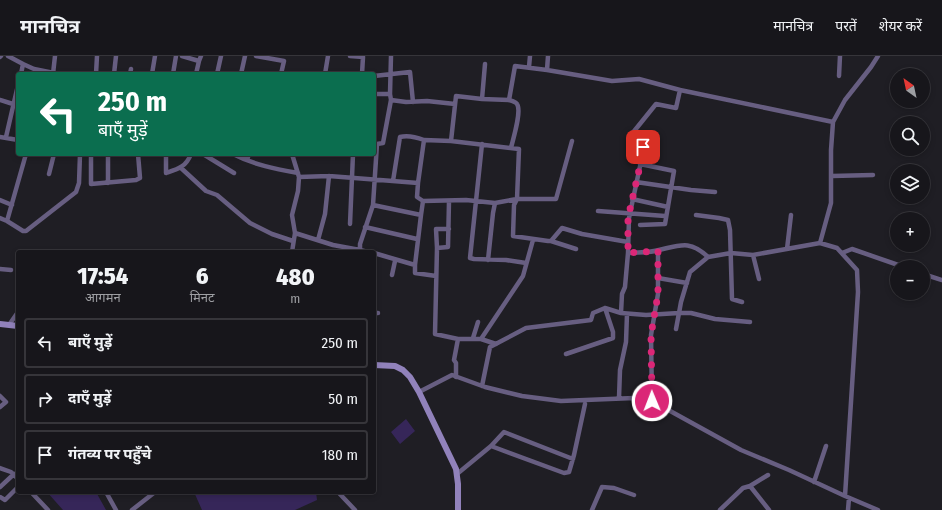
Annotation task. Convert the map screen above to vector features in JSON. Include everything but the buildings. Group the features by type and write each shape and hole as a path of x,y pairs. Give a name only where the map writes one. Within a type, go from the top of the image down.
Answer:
{"street":[{"path":"8,56 34,69 47,72"},
{"path":"55,56 55,72"},
{"path":"96,72 98,56"},
{"path":"114,72 116,56"},
{"path":"152,72 155,56"},
{"path":"173,72 176,56"},
{"path":"182,56 200,58 196,72"},
{"path":"217,72 221,56"},
{"path":"241,72 244,56"},
{"path":"256,56 285,59 282,72"},
{"path":"325,72 328,56"},
{"path":"350,56 363,58 362,72"},
{"path":"295,233 333,245 360,250 360,244 373,205 377,144 383,143 391,100 391,56"},
{"path":"529,68 530,56"},
{"path":"547,70 548,56"},
{"path":"839,76 840,56"},
{"path":"820,243 831,203 831,150 833,122 845,100 878,56"},
{"path":"21,72 23,64"},
{"path":"482,99 485,64"},
{"path":"509,100 515,66 612,80 639,79 680,90 833,122"},
{"path":"376,76 410,72 413,102"},
{"path":"621,313 622,294 625,287 628,253 629,214 640,164 644,137 631,135 656,104 676,108 680,90"},
{"path":"6,137 16,93"},
{"path":"376,94 390,94"},
{"path":"451,141 456,96 509,100 519,106 518,123 511,148"},
{"path":"0,100 13,104"},
{"path":"391,100 413,102 427,101 455,104"},
{"path":"0,137 16,140"},
{"path":"393,181 400,137 414,137 424,140 451,141 519,149 517,199 514,205 513,236 533,240 551,241 576,249"},
{"path":"424,140 417,198 423,201 476,201 495,203 517,199 556,199 572,141"},
{"path":"482,144 470,258 506,260 526,263"},
{"path":"6,220 12,205 25,156"},
{"path":"49,174 54,156"},
{"path":"0,218 6,220 23,231 26,231 76,192 79,183 80,156"},
{"path":"91,156 91,184 136,180 140,178 138,156"},
{"path":"108,156 108,183"},
{"path":"166,156 166,173 181,168 190,156"},
{"path":"206,156 234,173"},
{"path":"238,156 267,167 299,175 418,183"},
{"path":"247,160 248,156"},
{"path":"292,250 295,233 292,215 298,191 299,175 293,156"},
{"path":"350,224 353,156"},
{"path":"640,164 674,171 665,216 665,224 640,225"},
{"path":"181,168 206,191 217,195 250,223 272,234 293,241"},
{"path":"318,240 325,214 329,176"},
{"path":"832,176 873,176"},
{"path":"636,182 715,192"},
{"path":"632,199 668,207"},
{"path":"0,200 12,205"},
{"path":"423,201 417,239 415,273 436,276"},
{"path":"437,248 448,247 449,201"},
{"path":"488,260 495,203"},
{"path":"373,205 421,215"},
{"path":"598,212 665,216"},
{"path":"696,215 728,220 730,230 732,299 742,302"},
{"path":"787,249 791,215"},
{"path":"366,227 417,239"},
{"path":"449,229 436,228 435,334 458,338 481,338 496,344"},
{"path":"551,241 562,228 582,234 628,242"},
{"path":"481,338 522,276 533,240"},
{"path":"676,329 681,302 690,272 708,257 731,253 753,255 820,243 837,248 842,253 857,270 858,292 847,497 848,510"},
{"path":"628,253 658,251 673,246 687,245 702,251 708,257"},
{"path":"842,253 852,249 890,262"},
{"path":"652,401 651,335 658,294 658,251"},
{"path":"376,255 415,265"},
{"path":"753,255 759,280"},
{"path":"392,275 395,260"},
{"path":"0,269 11,270"},
{"path":"930,276 942,280"},
{"path":"658,278 687,283"},
{"path":"566,354 614,338 605,308"},
{"path":"482,386 490,347 526,328 591,320 593,313 605,308 628,314 691,313 715,319 750,322"},
{"path":"619,398 620,370 626,342 628,314"},
{"path":"9,325 16,315"},
{"path":"473,338 478,322"},
{"path":"0,324 16,326"},
{"path":"456,377 456,363 454,360 458,338"},
{"path":"376,365 395,366 402,370 410,377 419,392 457,474 458,510"},
{"path":"419,392 452,375 482,386 522,396 561,401 634,398 652,401 741,450 878,510"},
{"path":"0,396 6,402 0,407"},
{"path":"491,446 564,473 569,472 585,404"},
{"path":"457,474 491,446 504,432 573,459"},
{"path":"814,482 826,446"},
{"path":"0,468 11,472 16,476"},
{"path":"0,488 14,474"},
{"path":"720,510 743,488 750,486 768,475"},
{"path":"750,486 768,510"},
{"path":"592,510 602,487 614,488 634,495"},
{"path":"0,497 5,500 16,489"},
{"path":"33,494 48,510"},
{"path":"107,494 116,510"},
{"path":"132,510 152,494"},
{"path":"340,494 355,510"}],"shaded area":[{"path":"406,419 415,431 400,444 391,432"},
{"path":"49,494 97,494 106,510 63,510"},
{"path":"195,494 316,494 317,500 295,510 202,510"}],"route":[{"path":"643,147 628,218 628,253 658,251 658,294 651,335 652,401"}]}
